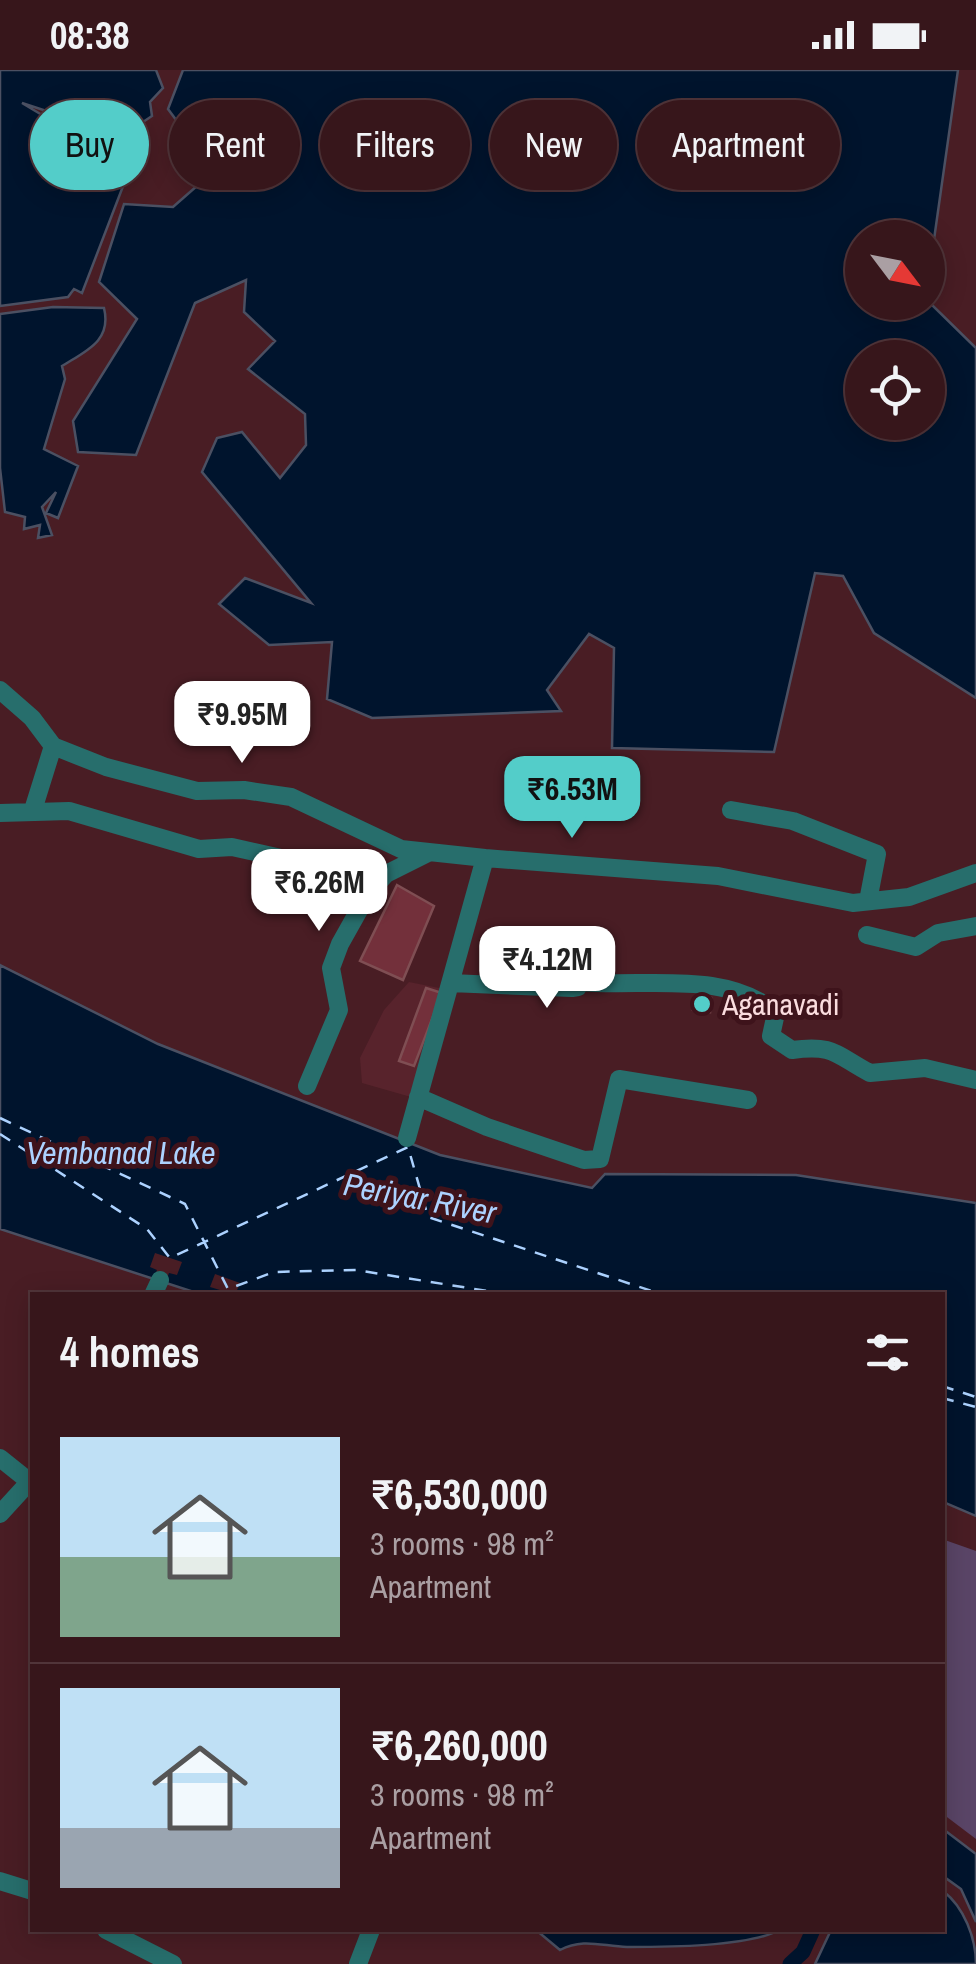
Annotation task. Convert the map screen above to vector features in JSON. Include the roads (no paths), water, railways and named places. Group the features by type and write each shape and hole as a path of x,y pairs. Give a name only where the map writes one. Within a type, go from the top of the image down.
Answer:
{"street":[{"path":"0,690 32,718 53,746 170,785 290,797 401,849 718,876 853,903 909,898 976,873"},
{"path":"34,810 53,746"},
{"path":"731,810 818,829 877,854 868,902"},
{"path":"0,813 70,812 199,849 232,847 281,858 368,894"},
{"path":"307,1086 340,1010 331,968 368,894 386,874 428,852"},
{"path":"407,1138 485,858"},
{"path":"867,935 916,947 938,932 976,926"},
{"path":"580,982 585,952"},
{"path":"450,983 572,988 580,982 668,981 756,995 776,1013 771,1036 792,1050 823,1047 844,1054 870,1073 925,1068 976,1080"},
{"path":"418,1097 487,1127 584,1160 600,1158 619,1079 748,1100"},
{"path":"0,1458 30,1479"},
{"path":"0,1514 30,1481"},
{"path":"0,1881 30,1890"},
{"path":"358,1964 370,1932"},
{"path":"117,1933 173,1964"}],"water":[{"path":"0,70 156,70 163,88 150,102 149,118 149,100 22,103 30,108 30,190 122,190 82,293 74,289 68,297 0,306"},
{"path":"183,70 958,70 937,220 845,220 845,320 945,318 976,348 976,698 874,633 843,576 815,573 774,752 612,748 614,648 589,634 547,690 561,711 372,718 327,699 332,642 269,645 219,604 245,578 311,603 202,472 217,438 242,432 280,478 306,445 305,414 248,369 275,341 244,312 246,280 195,303 136,455 78,452 73,421 137,319 99,282 124,204 173,207 192,190 300,190 300,100 171,100"},
{"path":"53,307 104,308 105,319 95,344 62,366 65,379 44,449 78,466 58,518 46,513 56,492 42,507 52,535 38,538 40,525 24,529 25,517 5,512 0,468 0,314"},
{"name":"Vembanad Lake","path":"0,965 158,1044 440,1155 592,1188 605,1174 796,1175 976,1203 976,1516 945,1503 945,1292 194,1292 0,1229"},
{"path":"945,1831 976,1854 976,1922 961,1889 945,1877"},
{"path":"945,1893 967,1924 976,1964 815,1964 830,1932 945,1932"},
{"path":"538,1932 775,1932 706,1945 584,1944 560,1950"}],"waterway":[{"path":"790,1964 803,1952 812,1932"}],"place":[{"name":"Aganavadi","path":"702,1004"}],"water label":[{"name":"Periyar River","path":"420,1198"}]}
